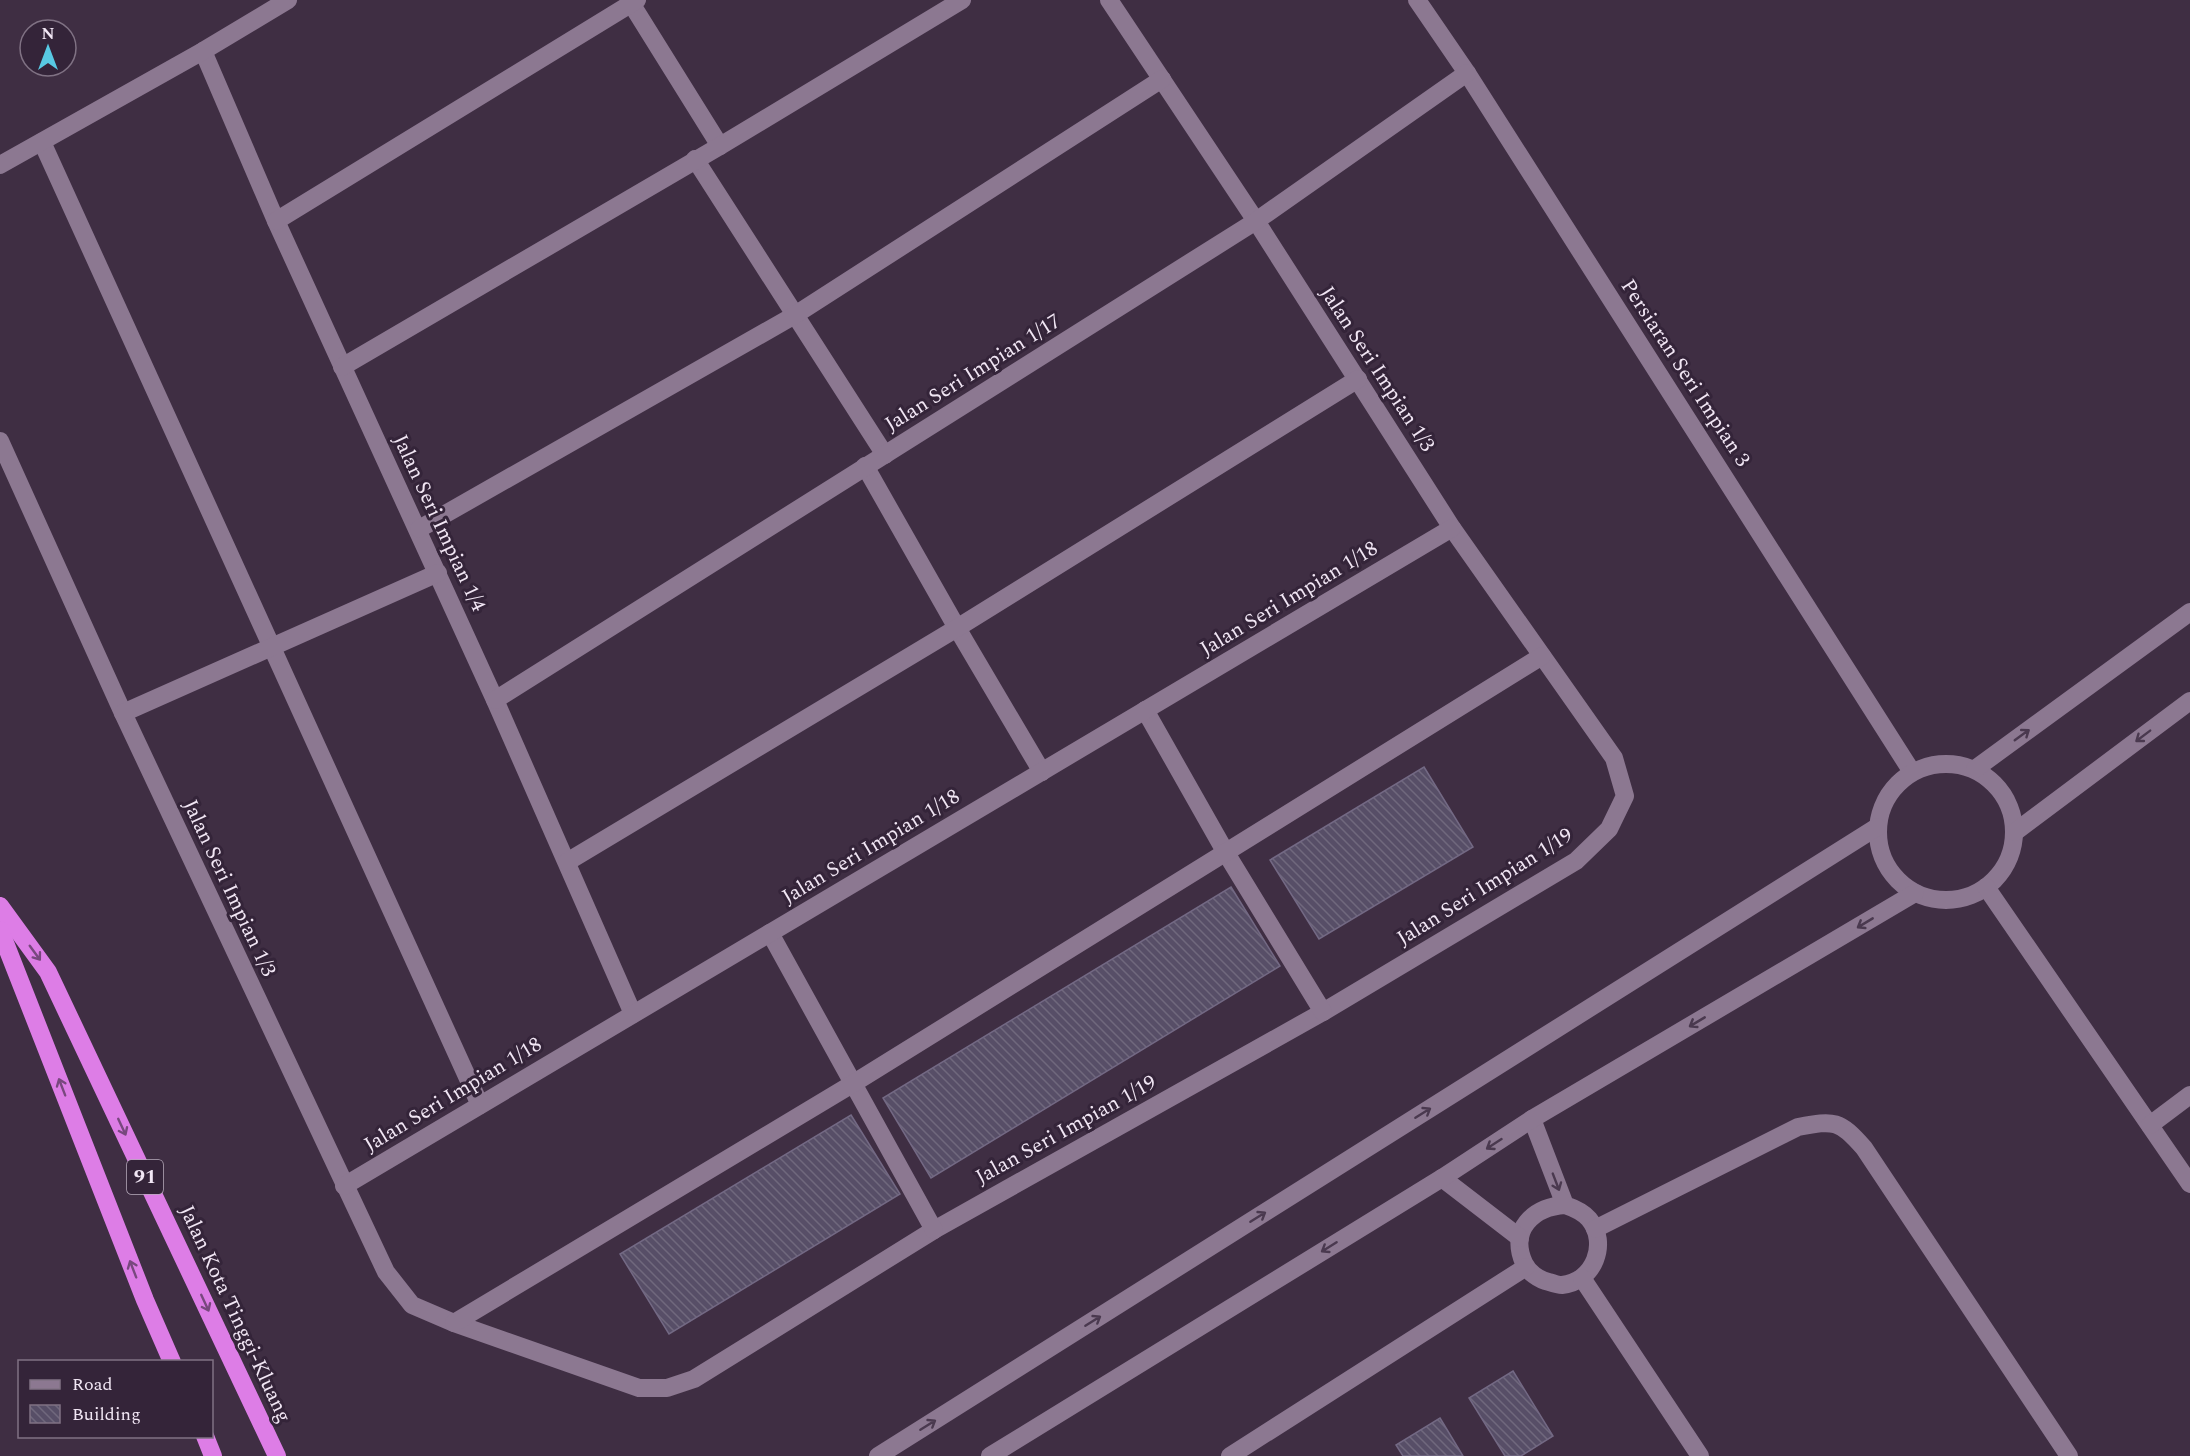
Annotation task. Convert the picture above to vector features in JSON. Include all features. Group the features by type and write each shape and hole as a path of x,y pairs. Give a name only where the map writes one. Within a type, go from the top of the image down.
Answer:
{"highway":[{"name":"Jalan Kota Tinggi-Kluang","path":"0,906 48,972 277,1456"},
{"name":"91","path":"0,930 145,1300 171,1360"},
{"path":"205,1438 213,1456"}],"street":[{"path":"0,165 203,51 288,0"},
{"path":"342,367 720,146 962,0"},
{"name":"Jalan Seri Impian 1/3","path":"1109,0 1256,221 1452,528 1589,726 1614,758"},
{"name":"Persiaran Seri Impian 3","path":"1417,0 1467,73 1912,772"},
{"path":"276,221 633,1 720,146"},
{"name":"Jalan Seri Impian 1/4","path":"203,51 276,221 438,573 633,1014"},
{"name":"Jalan Seri Impian 1/17","path":"495,700 1256,221 1467,73"},
{"path":"418,529 795,315 1162,80"},
{"path":"42,142 480,1105"},
{"path":"695,159 885,455"},
{"path":"567,862 957,628 1358,379"},
{"name":"Jalan Seri Impian 1/3","path":"0,441 123,713 386,1272 399,1292 412,1305 454,1323"},
{"path":"866,466 957,628 1042,772"},
{"name":"Jalan Seri Impian 1/18","path":"344,1186 1452,528"},
{"path":"123,713 438,573"},
{"path":"1975,769 2190,612"},
{"path":"454,1323 854,1083 1542,656"},
{"path":"2015,832 2190,701"},
{"path":"1145,710 1226,853 1323,1012"},
{"name":"Jalan Seri Impian 1/19","path":"454,1323 639,1388 667,1388 694,1379 934,1230 1323,1012 1576,861 1609,829 1625,796 1614,758"},
{"path":"1944,763 1960,764 1975,769 1996,785 2010,807 2015,832 2011,853 2001,872 1986,887 1970,896 1933,899 1916,893 1894,877 1881,854 1877,827 1882,805 1895,786 1912,772 1928,765 1944,763"},
{"path":"878,1456 1877,827"},
{"path":"1986,887 2190,1184"},
{"path":"990,1456 1442,1178 1532,1119 1916,893"},
{"path":"770,933 934,1230"},
{"path":"2150,1125 2190,1095"},
{"path":"1532,1119 1566,1206"},
{"path":"1595,1228 1798,1127 1823,1122 1845,1127 1864,1148 2069,1456"},
{"path":"1442,1178 1520,1238"},
{"path":"1550,1206 1566,1206 1578,1210 1589,1218 1595,1228 1599,1247 1594,1264 1582,1278 1562,1285 1542,1281 1526,1267 1520,1253 1520,1238 1525,1224 1536,1213 1550,1206"},
{"path":"1230,1456 1526,1267"},
{"path":"1582,1278 1700,1456"}],"building":[{"path":"1424,767 1473,847 1319,939 1270,860"},
{"path":"1231,887 1280,966 931,1178 883,1098"},
{"path":"851,1115 900,1194 669,1334 620,1254"},
{"path":"1513,1371 1553,1436 1521,1456 1505,1456 1469,1398"},
{"path":"1440,1418 1463,1456 1403,1456 1396,1445"}]}
